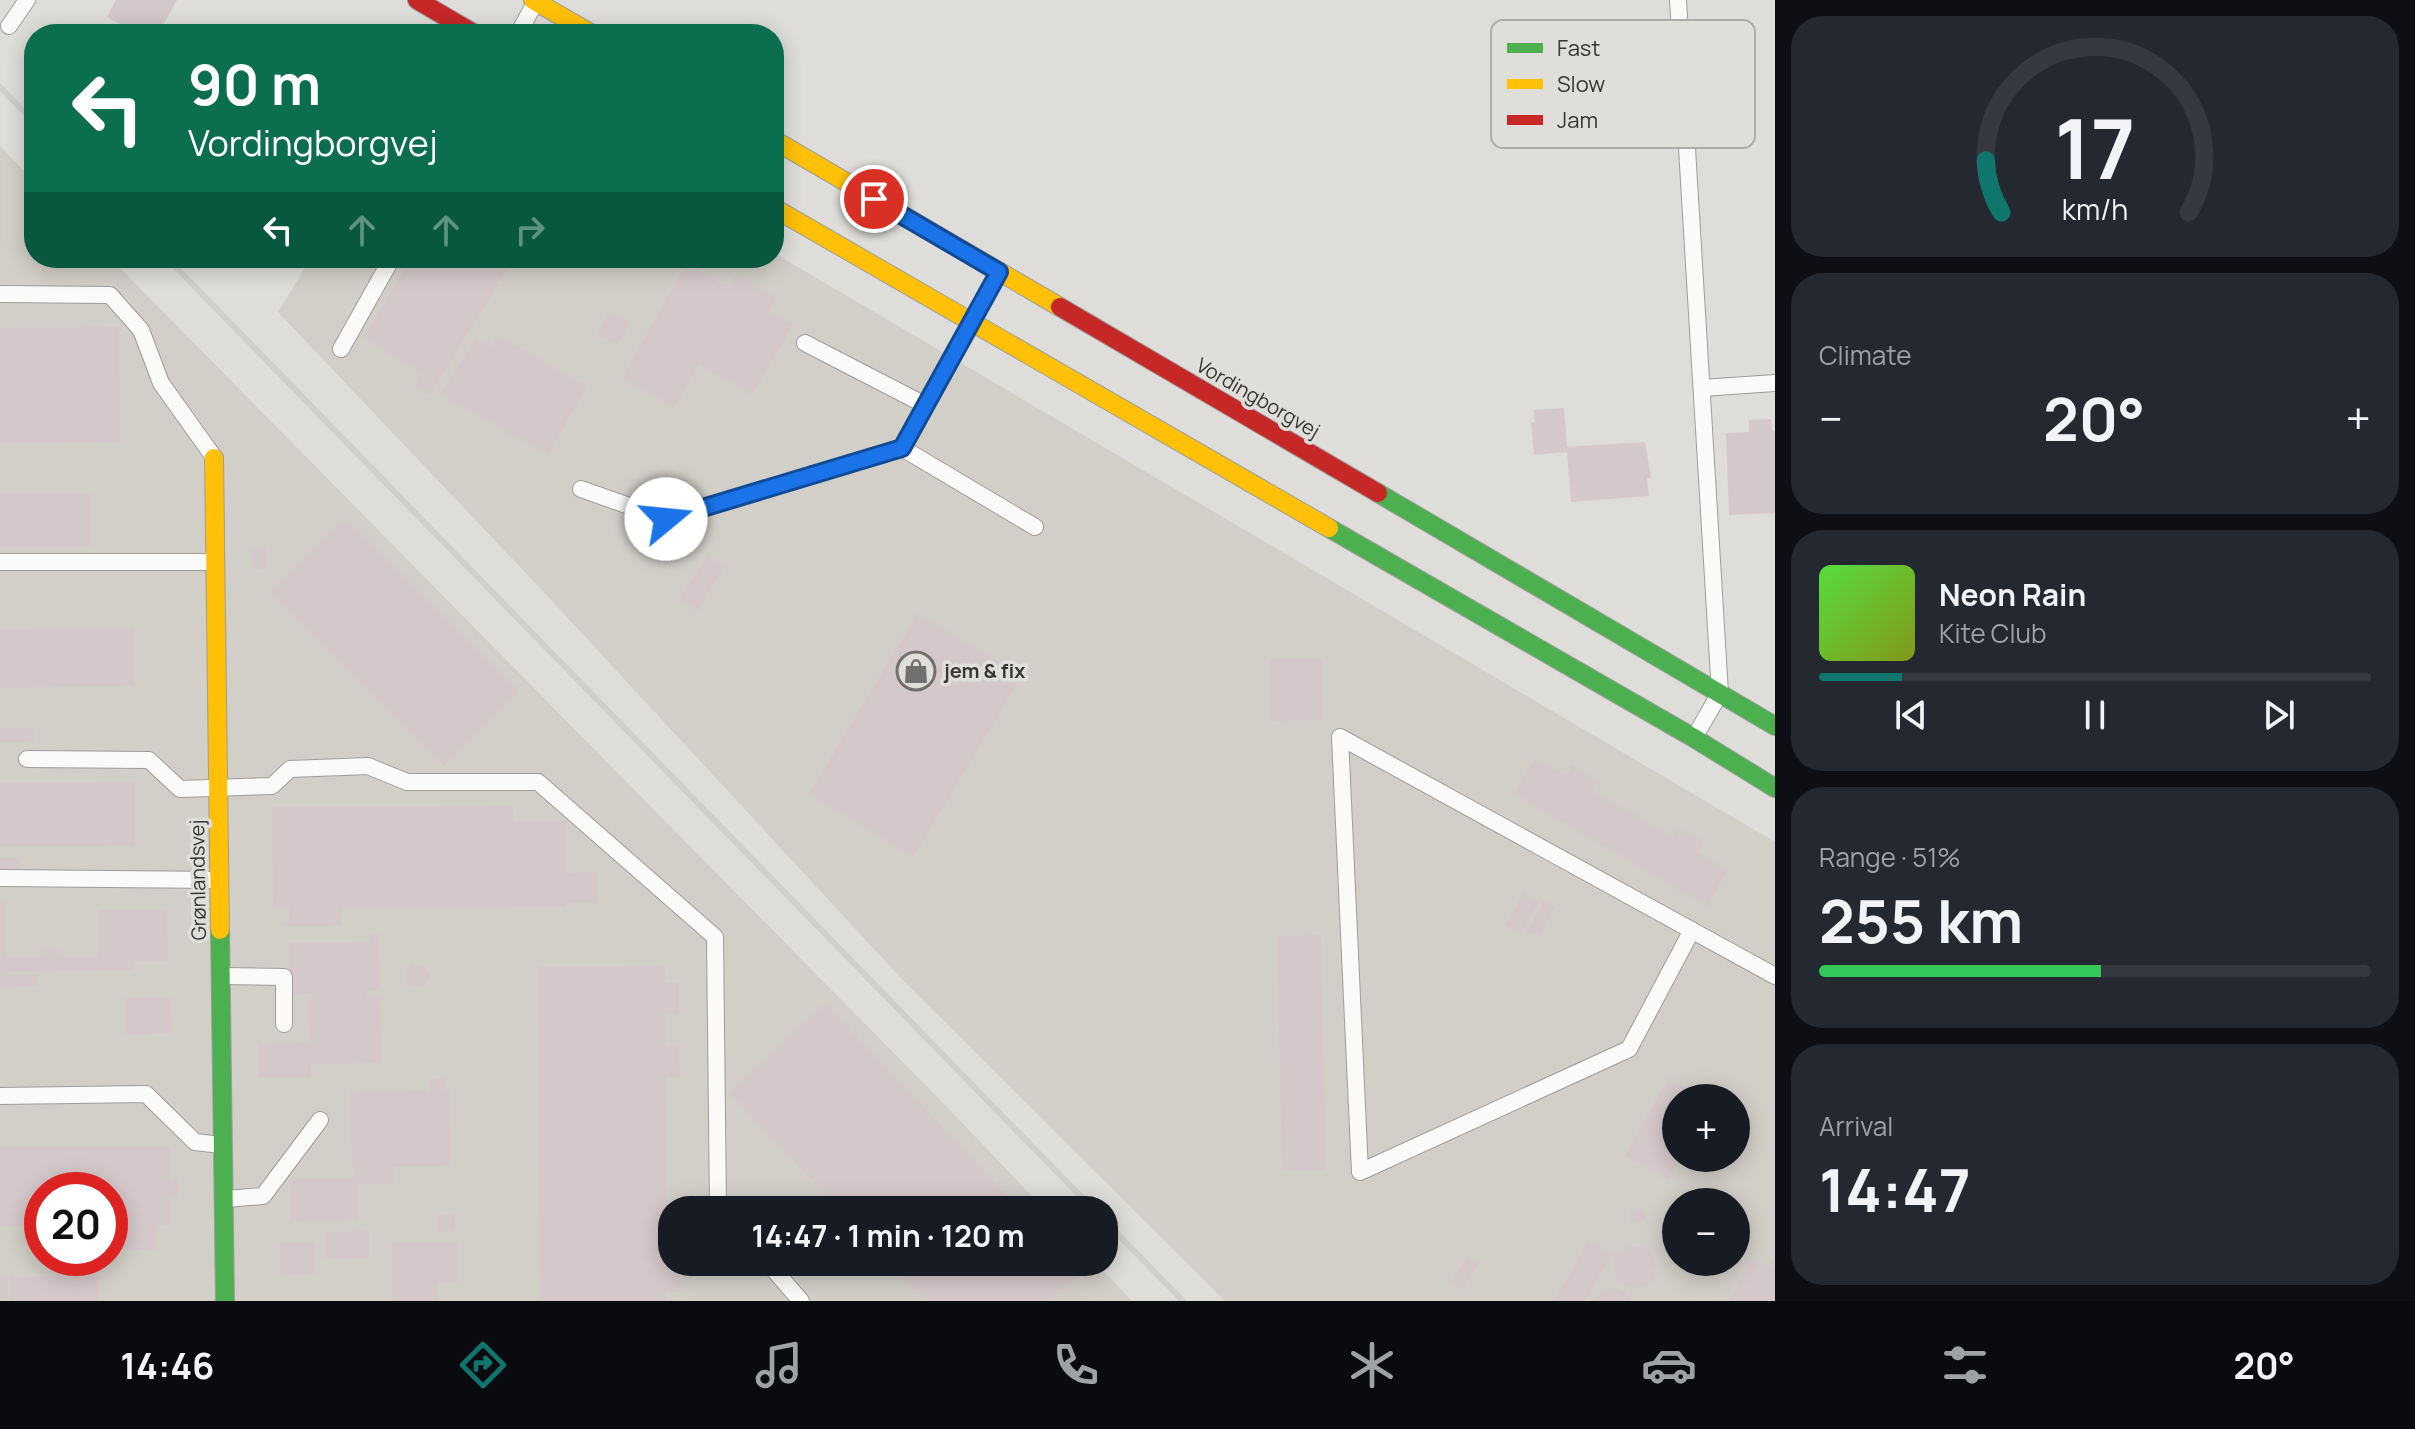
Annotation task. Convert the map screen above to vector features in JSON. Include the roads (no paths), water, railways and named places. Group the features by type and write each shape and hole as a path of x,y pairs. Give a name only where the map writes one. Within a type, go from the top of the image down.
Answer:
{"main road":[{"path":"417,0 458,24"},
{"path":"535,1 575,24"},
{"name":"Vordingborgvej","path":"784,146 1775,726"},
{"path":"784,214 1694,738 1775,788"},
{"name":"Grønlandsvej","path":"214,458 225,1301"}],"lane":[{"path":"9,26 27,0"},
{"path":"1678,0 1679,20"},
{"path":"523,24 535,1"},
{"path":"1687,148 1720,693 1694,738"},
{"path":"341,349 386,268"},
{"path":"581,489 666,519 902,448 999,272"},
{"path":"0,294 110,295 141,330 161,383 214,458"},
{"path":"805,343 925,405"},
{"path":"1702,388 1775,383"},
{"path":"902,448 1035,527"},
{"path":"0,562 216,562"},
{"path":"1692,930 1629,1049 1360,1172 1340,737 1692,930 1775,976"},
{"path":"27,759 149,760 180,789 272,786 290,769 368,766 407,782 538,782 715,937 718,1196"},
{"path":"0,878 220,880"},
{"path":"221,976 284,977 284,1024"},
{"path":"0,1096 146,1094 195,1142 223,1145"},
{"path":"224,1199 263,1196 320,1120"},
{"path":"779,1276 801,1301"}],"railway":[{"path":"0,87 24,112"},
{"path":"177,268 1080,1196"},
{"path":"1118,1234 1183,1301"}],"place":[{"name":"jem & fix","path":"916,671"}]}
